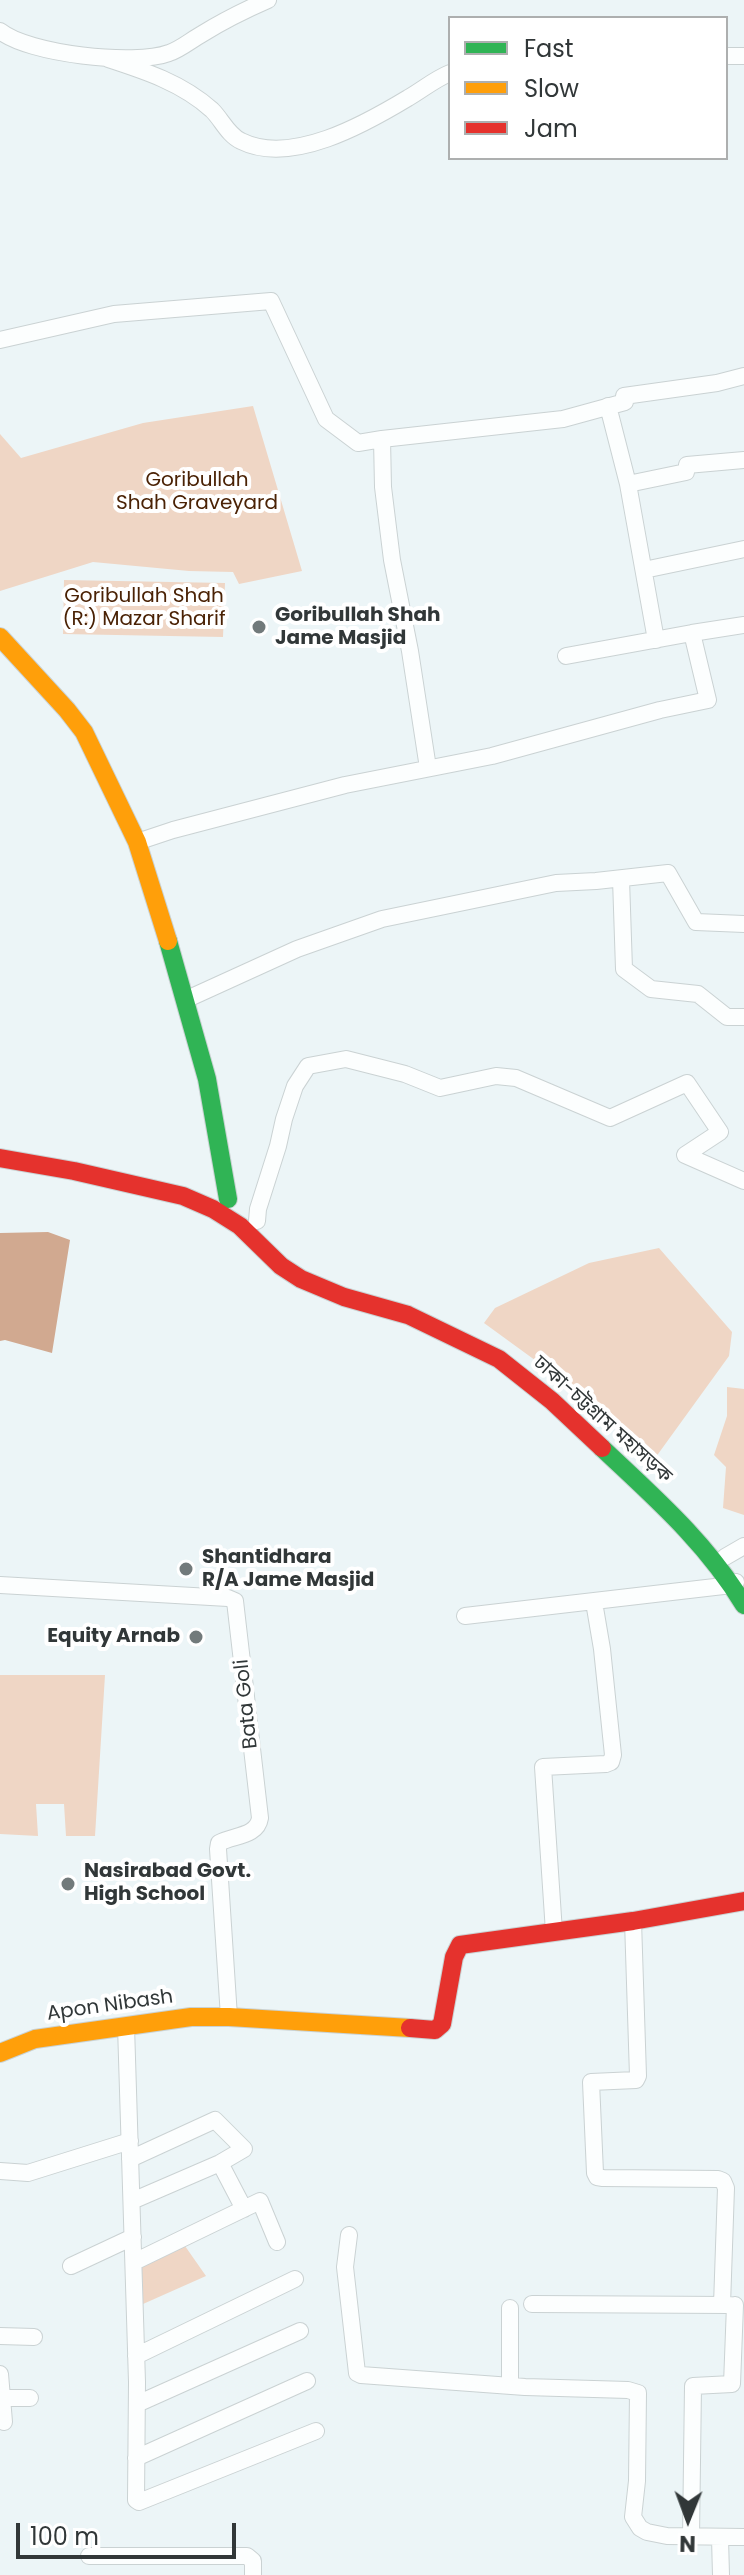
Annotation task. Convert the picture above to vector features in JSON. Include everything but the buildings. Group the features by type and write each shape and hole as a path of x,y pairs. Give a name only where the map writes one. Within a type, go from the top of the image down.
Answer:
{"main road":[{"path":"0,637 84,732 137,842 207,1079 228,1199"},
{"path":"46,1148 152,1170 201,1184 228,1199 304,1262 340,1279 433,1307"},
{"name":"ঢাকা-চট্টগ্রাম মহাসড়ক","path":"0,1158 47,1165 183,1196 213,1209 240,1226 281,1266 301,1279 344,1297 408,1315 499,1359 552,1401 656,1496 739,1583"},
{"name":"ঢাকা-চট্টগ্রাম মহাসড়ক","path":"488,1333 636,1461 694,1517 725,1557 739,1583 744,1605"},
{"path":"554,1932 744,1901"},
{"name":"Apon Nibash","path":"0,2053 35,2039 191,2017 435,2030 442,2024 457,1947 554,1932"}],"street":[{"path":"108,59 169,53 268,0"},
{"path":"0,31 10,39 108,59 161,77 213,111 239,141 266,149 300,147 353,128 388,111 448,74"},
{"path":"0,340 114,314 271,301 326,419 358,443 563,419 625,402 624,396 717,383 744,376"},
{"path":"608,406 628,484 656,640"},
{"path":"382,439 383,487 392,560 428,768"},
{"path":"628,484 686,472 687,465 744,460"},
{"path":"644,570 744,549"},
{"path":"566,656 744,625"},
{"path":"137,842 345,785 492,756 708,700 692,633"},
{"path":"185,1000 297,949 382,919 556,883 668,873 696,922 744,924"},
{"path":"621,879 624,969 651,989 698,994 727,1017 744,1017"},
{"path":"257,1221 295,1086 308,1066 346,1059 405,1074 440,1088 496,1076 516,1078 610,1118 687,1083 720,1132 685,1155 744,1181"},
{"path":"725,1557 744,1546"},
{"path":"465,1616 739,1583"},
{"name":"Bata Goli","path":"0,1585 228,1598 235,1601 260,1818 254,1831 224,1840 219,1843 218,1849 229,2017"},
{"path":"554,1932 543,1767 606,1764 611,1762 613,1755 594,1602"},
{"path":"633,1921 638,2076 636,2080 591,2082 595,2173 603,2178 718,2179 723,2181 726,2188 734,2305 732,2384 693,2386 691,2537"},
{"path":"126,2026 136,2356 136,2497 139,2502 316,2431"},
{"path":"130,2159 215,2120 244,2149 220,2163 132,2201"},
{"path":"0,2171 28,2173 130,2141"},
{"path":"220,2163 244,2209"},
{"path":"134,2262 257,2202 262,2203 277,2242"},
{"path":"349,2235 345,2267 357,2373 638,2393 637,2481 633,2517 640,2528 647,2532 691,2537 744,2537"},
{"path":"71,2266 133,2237"},
{"path":"136,2356 295,2279"},
{"path":"532,2304 734,2305"},
{"path":"510,2308 510,2386"},
{"path":"137,2404 300,2331"},
{"path":"0,2336 34,2337"},
{"path":"0,2374 4,2422"},
{"path":"136,2458 307,2381"},
{"path":"2,2398 30,2398"},
{"path":"720,2538 721,2575"},
{"path":"89,2556 247,2556 253,2561 253,2575"}],"green space":[{"name":"Goribullah Shah Graveyard","path":"253,406 302,571 239,584 233,572 93,562 0,591 0,434 21,458 143,423"},
{"name":"Goribullah Shah (R:) Mazar Sharif","path":"64,580 225,583 223,637 63,634"},
{"path":"659,1248 732,1332 729,1356 653,1461 576,1390 484,1323 495,1308 589,1263"},
{"path":"727,1387 744,1389 744,1515 723,1508 726,1467 714,1455 727,1416"},
{"path":"0,1675 105,1675 95,1836 66,1836 64,1804 36,1804 38,1836 0,1834"},
{"path":"185,2246 206,2276 143,2304 139,2264"}],"shaded area":[{"path":"48,1232 70,1240 52,1353 0,1341 0,1233"}],"traffic: fast":[{"path":"168,941 207,1079 228,1199"},
{"path":"602,1448 697,1541 744,1605"}],"traffic: slow":[{"path":"0,637 84,732 137,842 168,941"},
{"path":"0,2053 35,2039 191,2017 410,2028"}],"traffic: jam":[{"path":"0,1158 183,1196 213,1209 240,1226 281,1266 301,1279 344,1297 408,1315 499,1359 552,1401 602,1448"},
{"path":"410,2028 435,2030 442,2024 454,1957 460,1945 633,1921 744,1901"}],"place":[{"name":"Goribullah Shah Jame Masjid","path":"259,627"},
{"name":"Shantidhara R/A Jame Masjid","path":"186,1569"},
{"name":"Equity Arnab","path":"196,1637"},
{"name":"Nasirabad Govt. High School","path":"68,1884"}]}
